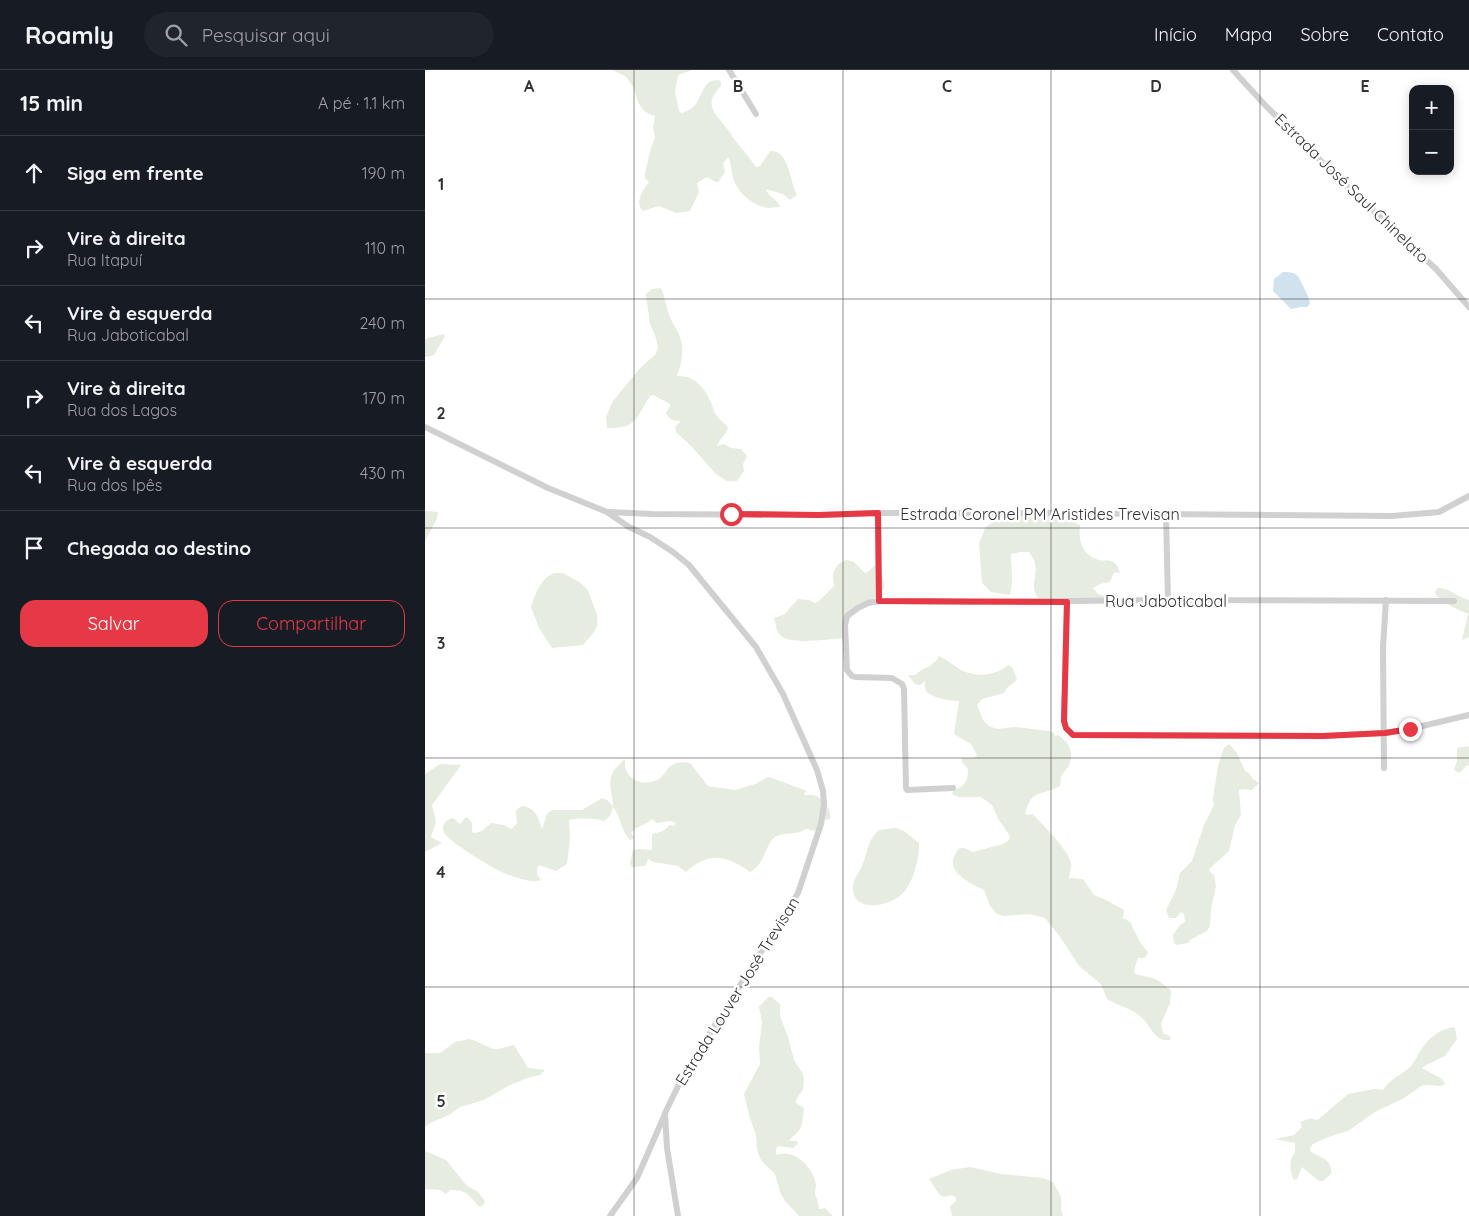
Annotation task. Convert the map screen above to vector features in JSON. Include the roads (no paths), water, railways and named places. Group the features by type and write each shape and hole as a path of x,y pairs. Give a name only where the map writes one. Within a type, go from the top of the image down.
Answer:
{"street":[{"path":"729,70 756,114"},
{"name":"Estrada José Saul Chinelato","path":"1233,70 1334,174 1436,269 1469,307"},
{"name":"Estrada Louver José Trevisan","path":"425,427 548,488 607,512 629,527 650,537 689,565 756,647 783,694 817,770 823,791 824,804 821,824 798,893 683,1076 665,1113 667,1148 678,1216"},
{"name":"Estrada Coronel PM Aristides Trevisan","path":"607,512 819,515 878,513 1392,516 1430,514 1450,507 1469,496"},
{"path":"878,513 879,601 868,603 847,616 845,635 847,670 849,674 855,677 892,678 902,684 904,689 905,786 907,790 953,788"},
{"path":"1165,515 1168,600"},
{"path":"1384,768 1383,679 1386,600"},
{"name":"Rua Jaboticabal","path":"879,601 1454,601"},
{"path":"1067,602 1064,704 1066,728 1073,735 1315,736 1385,733 1469,715"},
{"path":"610,1216 637,1178 665,1113"}],"water":[{"path":"1283,272 1295,274 1299,278 1309,299 1310,304 1307,307 1291,309 1273,291 1274,279"}]}
